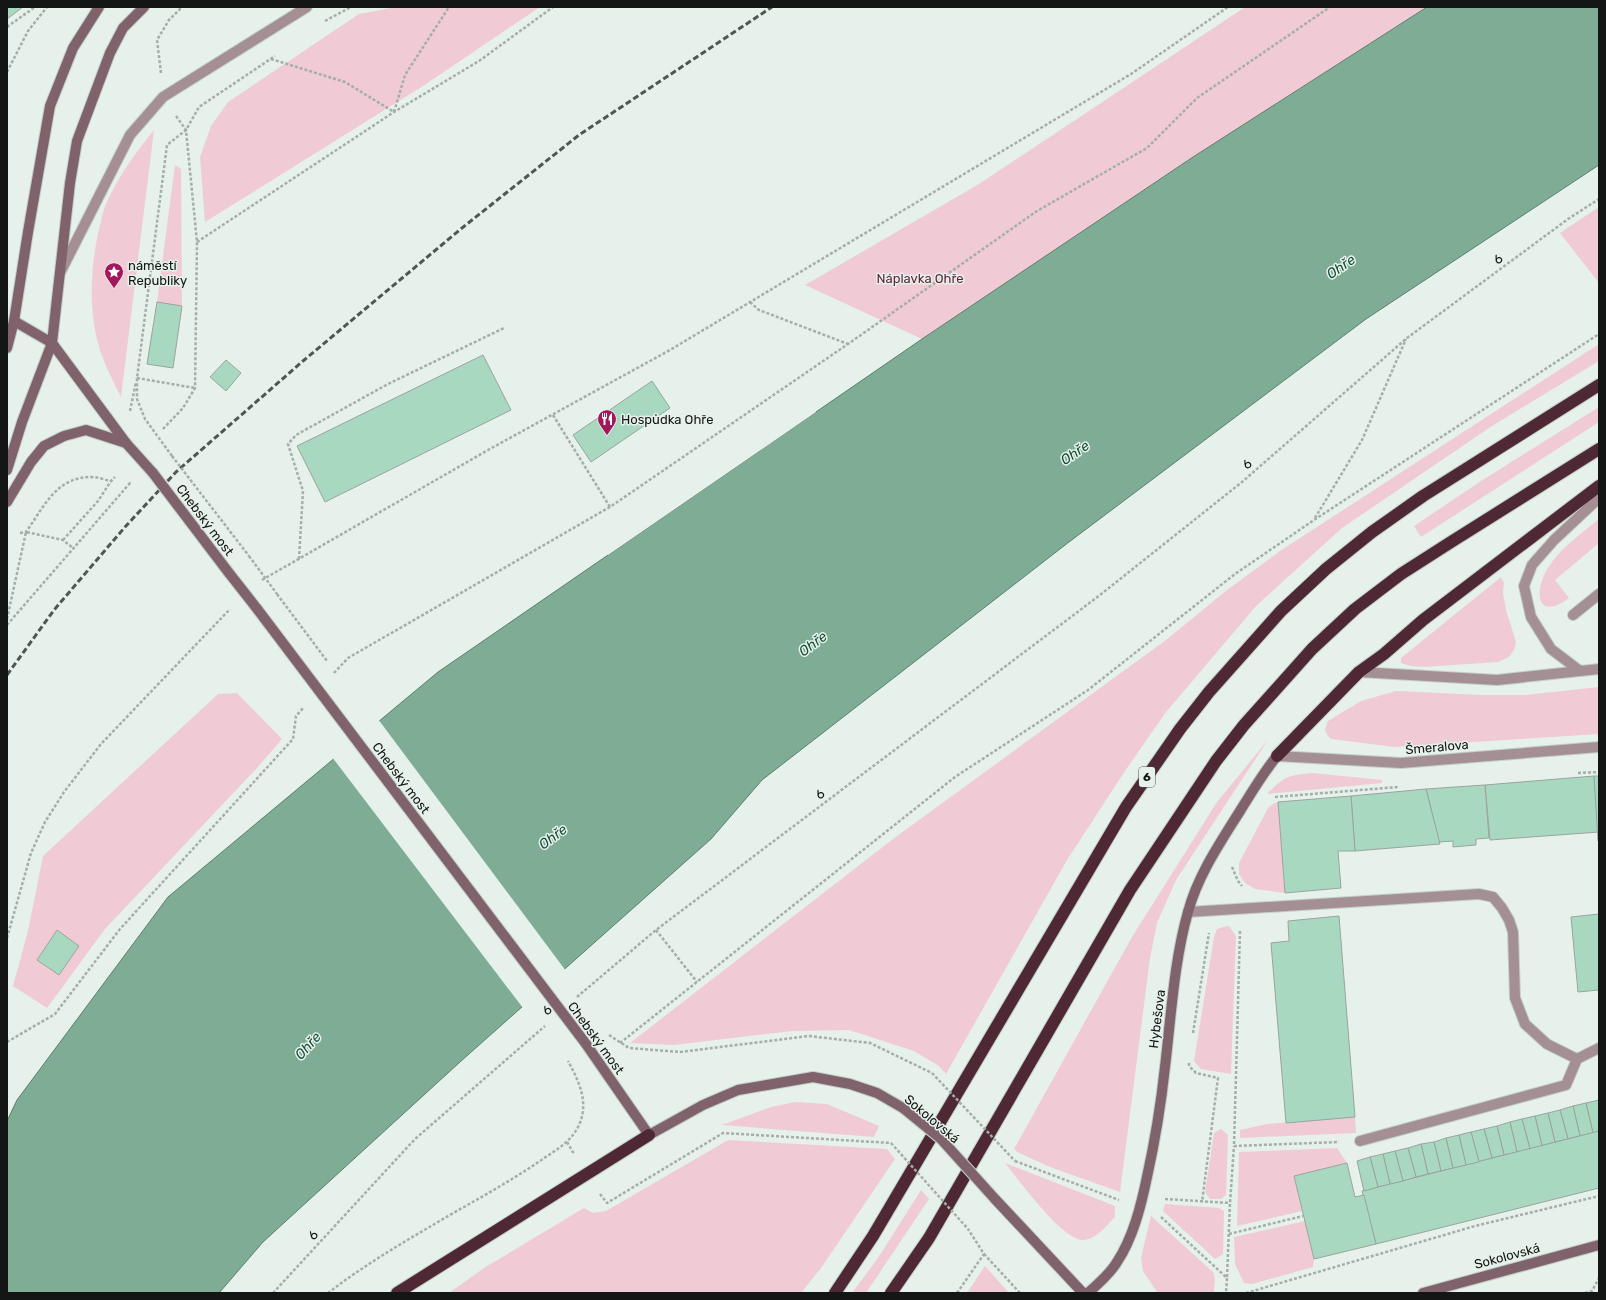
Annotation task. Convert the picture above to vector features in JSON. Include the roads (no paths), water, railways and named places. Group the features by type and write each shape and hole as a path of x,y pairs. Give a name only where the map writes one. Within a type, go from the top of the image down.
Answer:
{"highway":[{"name":"6","path":"835,1293 873,1236 1126,807 1180,730 1209,692 1281,611 1326,569 1372,532 1423,496 1599,385"},
{"path":"891,1293 929,1238 1130,890 1216,761 1244,725 1312,648 1354,609 1401,574 1599,449"},
{"path":"1277,756 1360,672 1384,654 1423,620 1599,486"},
{"path":"396,1293 649,1135"},
{"path":"412,1293 424,1276"}],"street":[{"path":"7,348 14,321 50,106 73,48 99,7"},
{"path":"7,470 22,422 52,344 70,183 77,141 110,52 123,28 144,7"},
{"path":"61,271 130,135 163,97 306,7"},
{"path":"14,321 52,344"},
{"name":"Chebský most","path":"52,344 126,443 153,473 258,610 586,1044 649,1135"},
{"path":"7,502 31,462 44,446 64,436 86,430 126,443"},
{"path":"1580,671 1552,649 1547,642 1531,617 1524,586 1532,565 1554,540 1599,498"},
{"path":"1573,615 1599,594"},
{"path":"1360,672 1497,680 1599,669"},
{"name":"Šmeralova","path":"1277,756 1401,763 1599,747"},
{"name":"Hybešova","path":"1088,1293 1117,1263 1125,1247 1141,1204 1152,1152 1165,1068 1171,1010 1188,912 1196,887 1209,861 1266,769 1277,756"},
{"path":"1188,912 1479,894 1493,897 1509,920 1513,932 1515,998 1525,1024 1547,1044 1577,1059"},
{"path":"1360,1141 1566,1086 1577,1059 1599,1048"},
{"name":"Sokolovská","path":"649,1135 703,1105 738,1090 777,1082 813,1077 850,1084 877,1093 903,1108 941,1139 1083,1293"},
{"name":"Sokolovská","path":"1423,1293 1599,1245"}],"water":[{"name":"Ohře","path":"1427,7 1599,7 1599,165 1366,319 1069,542 762,780 711,839 460,1062 263,1242 219,1293 7,1293 7,1121 17,1100 168,897 438,672 922,339 1193,157"}],"railway":[{"path":"7,675 54,610 125,527 176,472 303,361 462,228 579,135 772,7"}],"place":[{"name":"náměstí Republiky","path":"114,289"},
{"name":"Hospůdka Ohře","path":"607,436"}],"park label":[{"name":"Náplavka Ohře","path":"920,278"}]}
